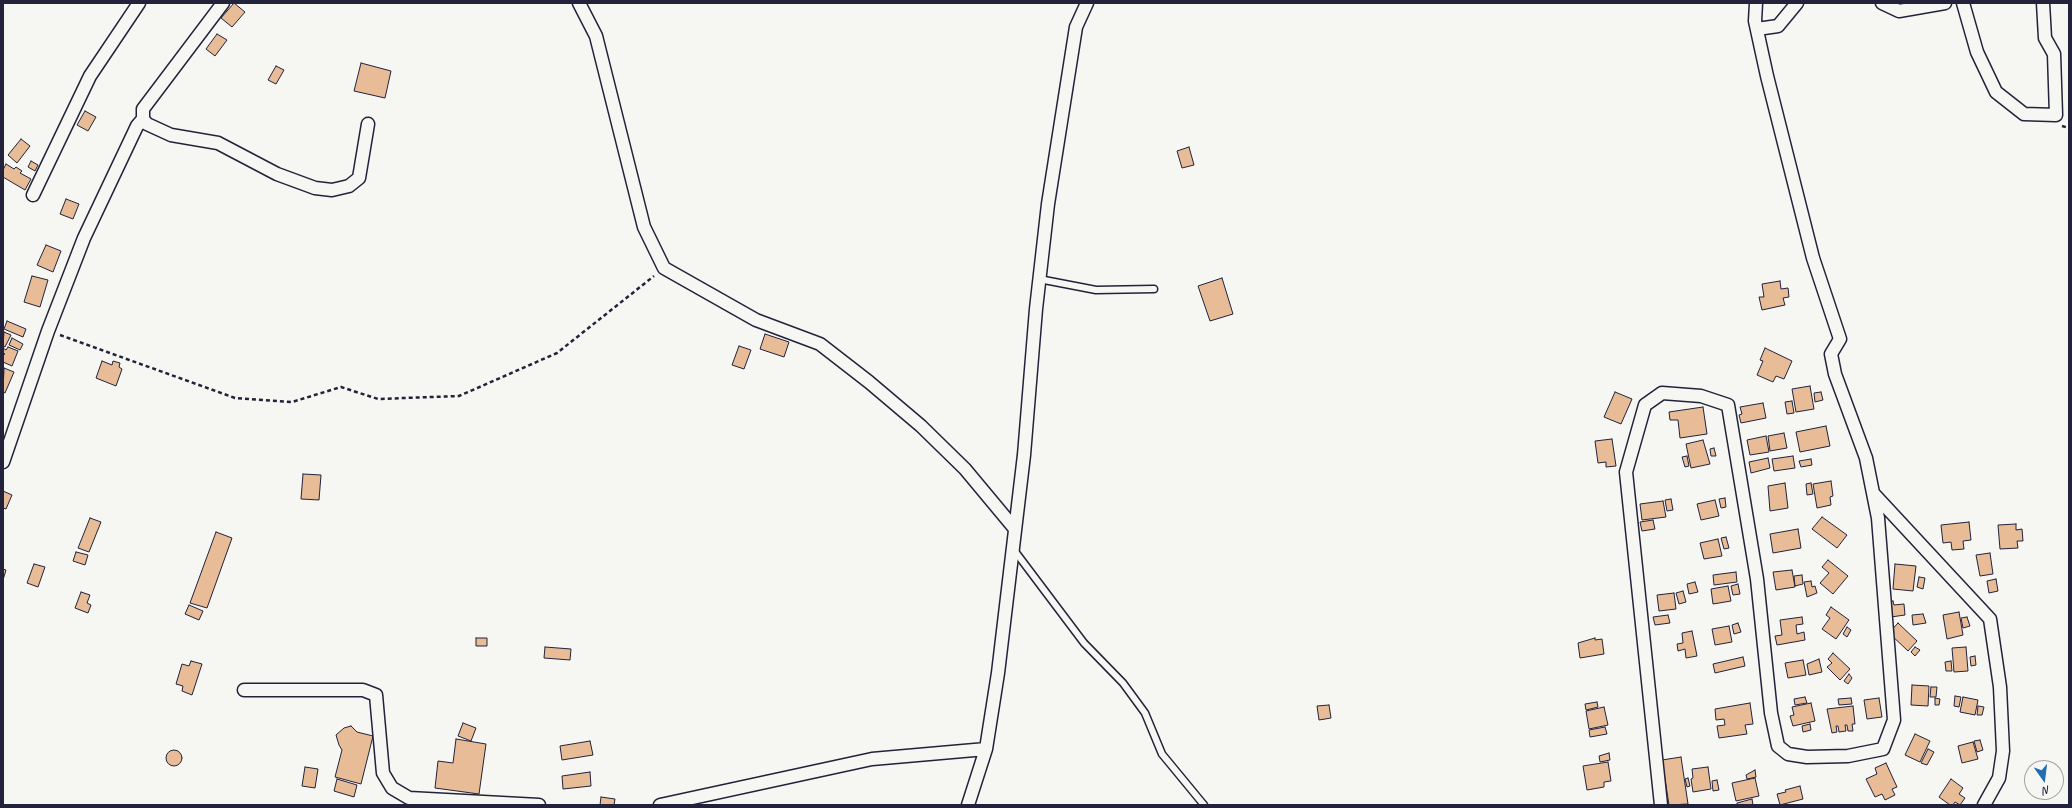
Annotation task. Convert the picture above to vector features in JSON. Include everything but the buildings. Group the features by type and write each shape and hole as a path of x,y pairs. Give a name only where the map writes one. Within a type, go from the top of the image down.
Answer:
{"street":[{"path":"33,195 90,76 139,3"},
{"path":"223,3 143,109 143,119 147,124 171,135 218,143 277,174 315,188 332,190 349,186 359,178 368,124"},
{"path":"580,3 596,36 644,227 664,268 756,320 820,344 869,382 921,426 965,469 1015,529"},
{"path":"968,805 986,749 998,673 1024,455 1039,280 1048,204 1076,27 1087,3"},
{"path":"1661,805 1626,472 1645,405 1662,393 1701,396 1728,405 1758,579 1771,713 1778,746 1788,754 1807,757 1848,756 1883,749 1894,720 1879,532 1866,458 1835,374 1831,354 1840,339 1813,258 1767,76 1755,21 1756,3"},
{"path":"1757,29 1778,26 1797,3"},
{"path":"1882,3 1900,11 1945,3"},
{"path":"1963,3 1977,52 1996,92 2024,114 2056,115 2054,54 2045,38 2043,3"},
{"path":"3,462 48,331 84,238 137,126 143,119"},
{"path":"1872,492 1990,619 2000,687 2003,751 2000,778 1984,805"},
{"path":"244,690 363,690 376,695 383,773 392,788 409,798 539,805"},
{"path":"660,805 872,760 986,749"}],"lane":[{"path":"1039,280 1096,290 1154,289"},
{"path":"1013,549 1084,643 1123,683 1145,713 1162,754 1204,805"}],"path":[{"path":"48,331 235,398 292,402 341,387 378,398 459,396 557,353 664,268"}]}
